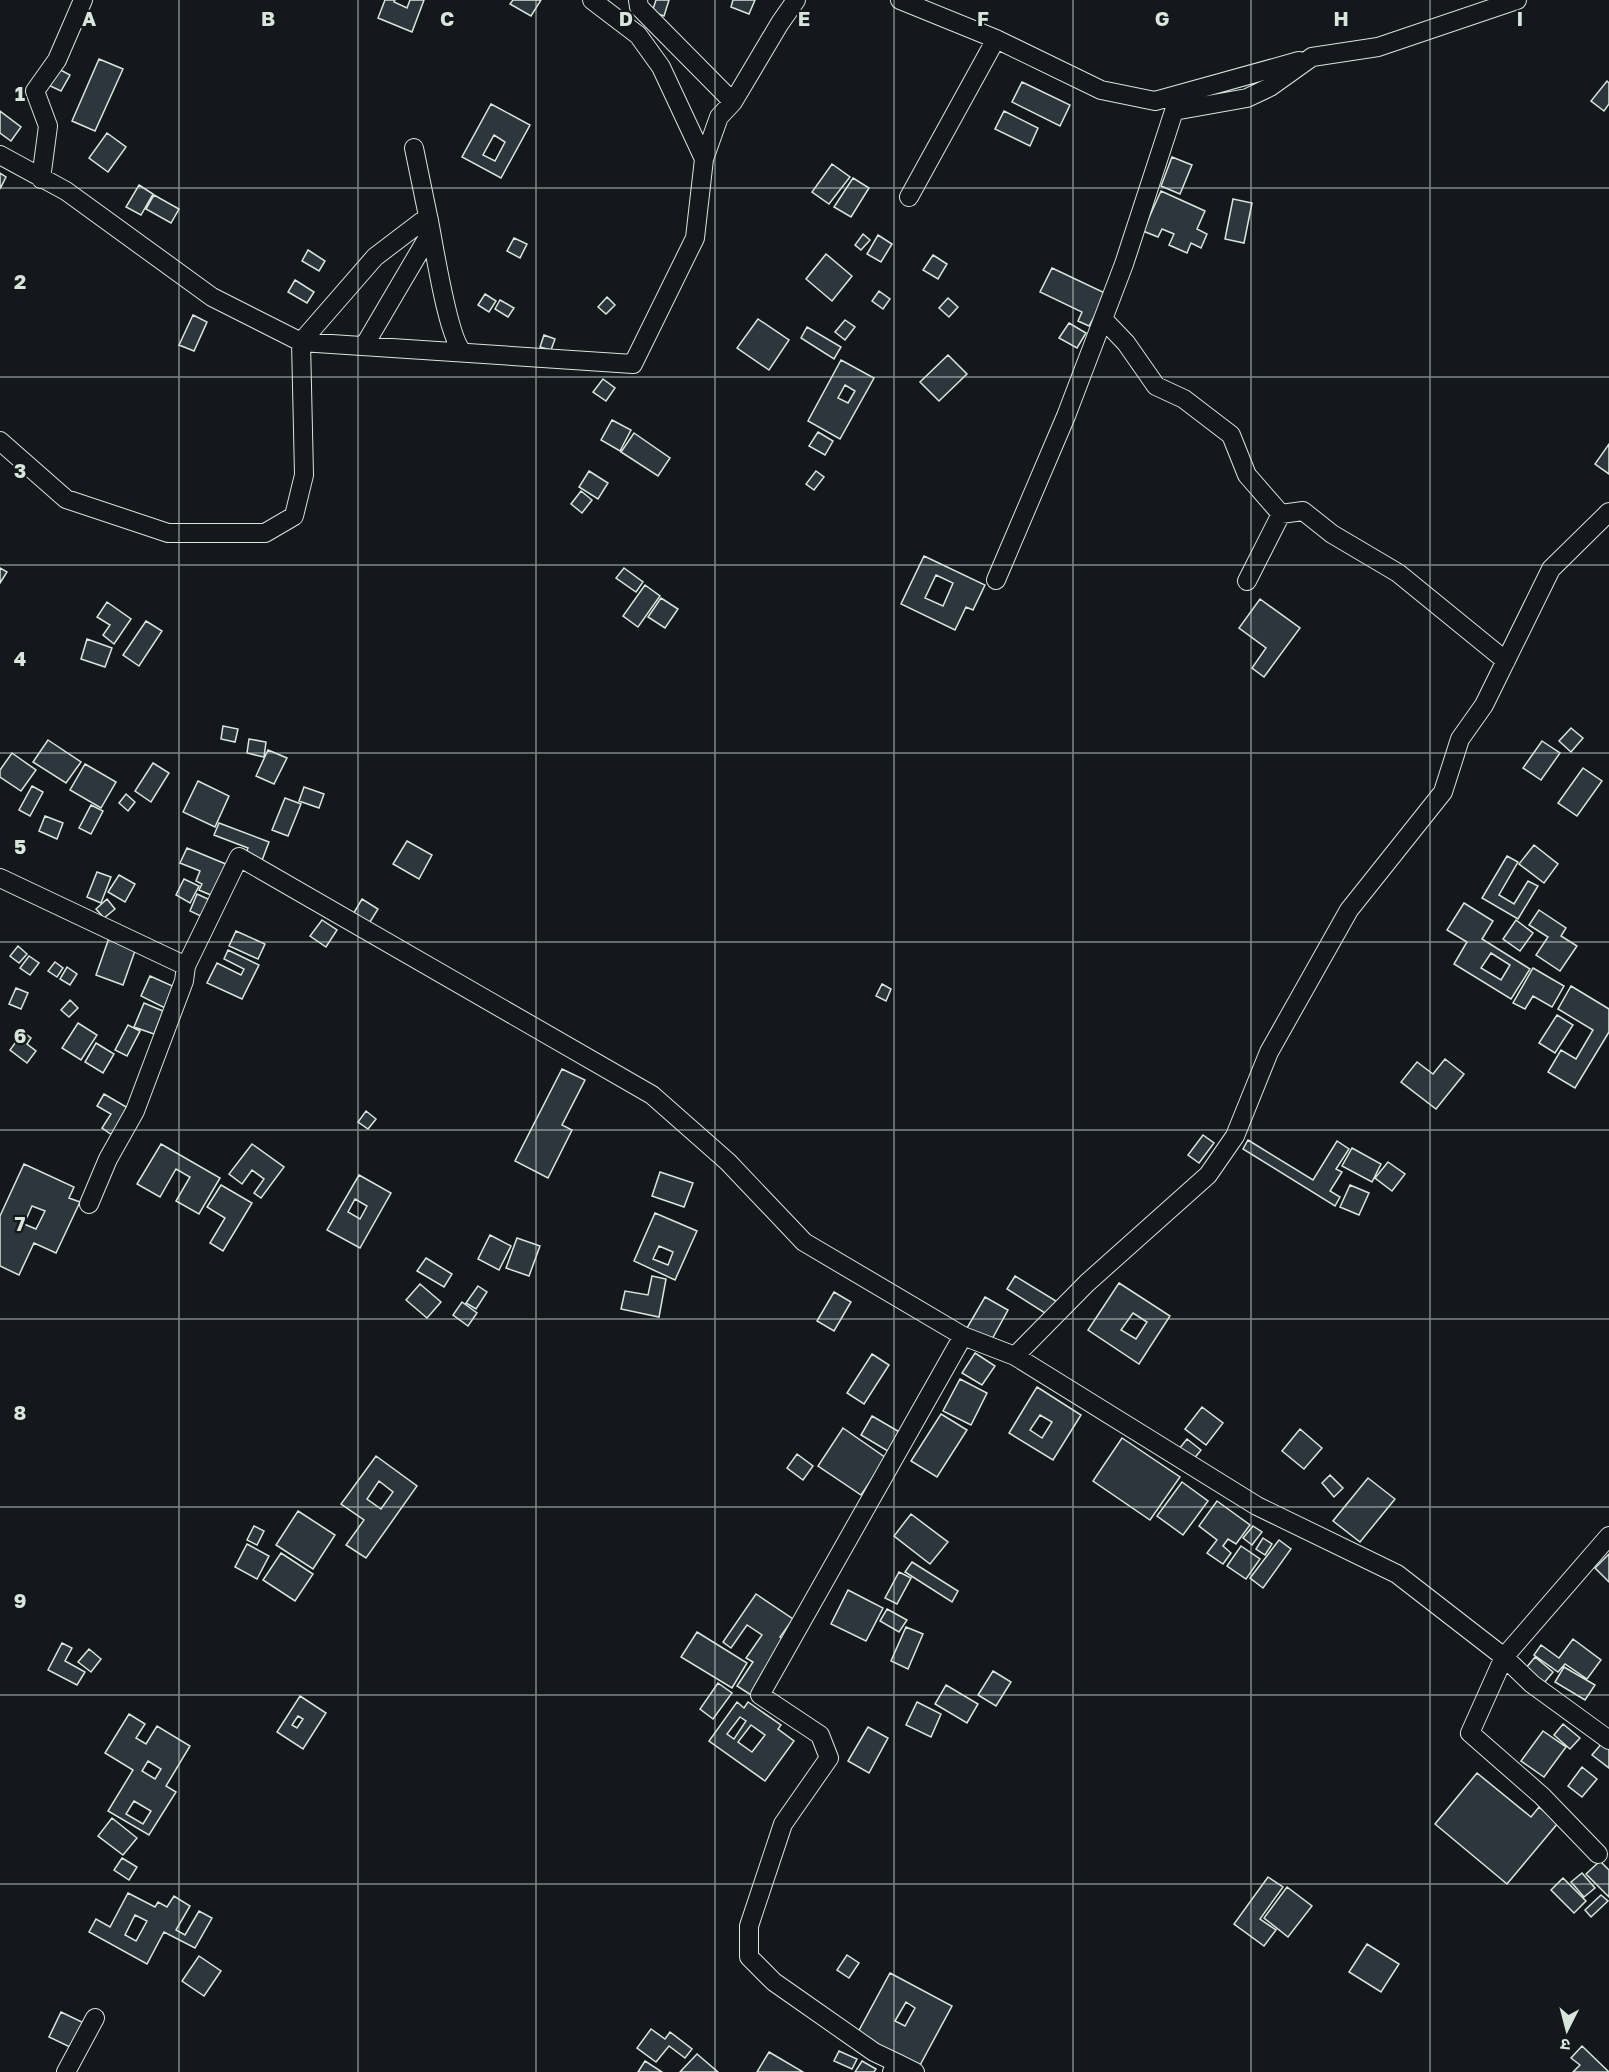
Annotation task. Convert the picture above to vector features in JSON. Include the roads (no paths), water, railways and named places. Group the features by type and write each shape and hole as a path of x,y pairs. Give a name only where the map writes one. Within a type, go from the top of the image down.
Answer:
{"street":[{"path":"41,179 48,126 35,91 57,60 83,0"},
{"path":"592,0 638,35 650,51 661,67 704,159"},
{"path":"638,0 639,7 733,102"},
{"path":"0,155 66,191 212,297 301,342 633,364 695,238 704,159 719,117 733,102 796,0"},
{"path":"900,0 996,39 1101,90 1155,101 1312,57 1378,47 1517,0"},
{"path":"909,197 996,39"},
{"path":"996,580 1066,416 1124,264 1174,111 1247,98 1270,87 1312,57"},
{"path":"414,148 454,336 460,350 464,353"},
{"path":"0,441 66,499 168,533 265,533 294,516 304,475 301,342 375,257 421,222 430,226"},
{"path":"364,346 430,226"},
{"path":"1102,319 1125,343 1156,386 1184,399 1231,435 1246,475 1281,514"},
{"path":"1281,514 1304,511 1332,534 1398,573 1506,661"},
{"path":"1015,1356 1087,1283 1208,1175 1234,1136 1269,1053 1349,910 1443,792 1460,739 1484,705 1551,569 1609,512"},
{"path":"1247,581 1281,514"},
{"path":"89,1204 108,1159 135,1111 184,981 186,966 239,857 652,1095 728,1162 804,1242 963,1336 1015,1356 1257,1506 1397,1574 1504,1657 1532,1684 1609,1740"},
{"path":"0,878 186,966"},
{"path":"915,2072 895,2068 774,1982 749,1958 749,1926 783,1824 829,1758 820,1735 760,1695 963,1336"},
{"path":"1598,1854 1542,1796 1470,1733 1504,1657 1609,1536"},
{"path":"66,2072 95,2018"}]}
